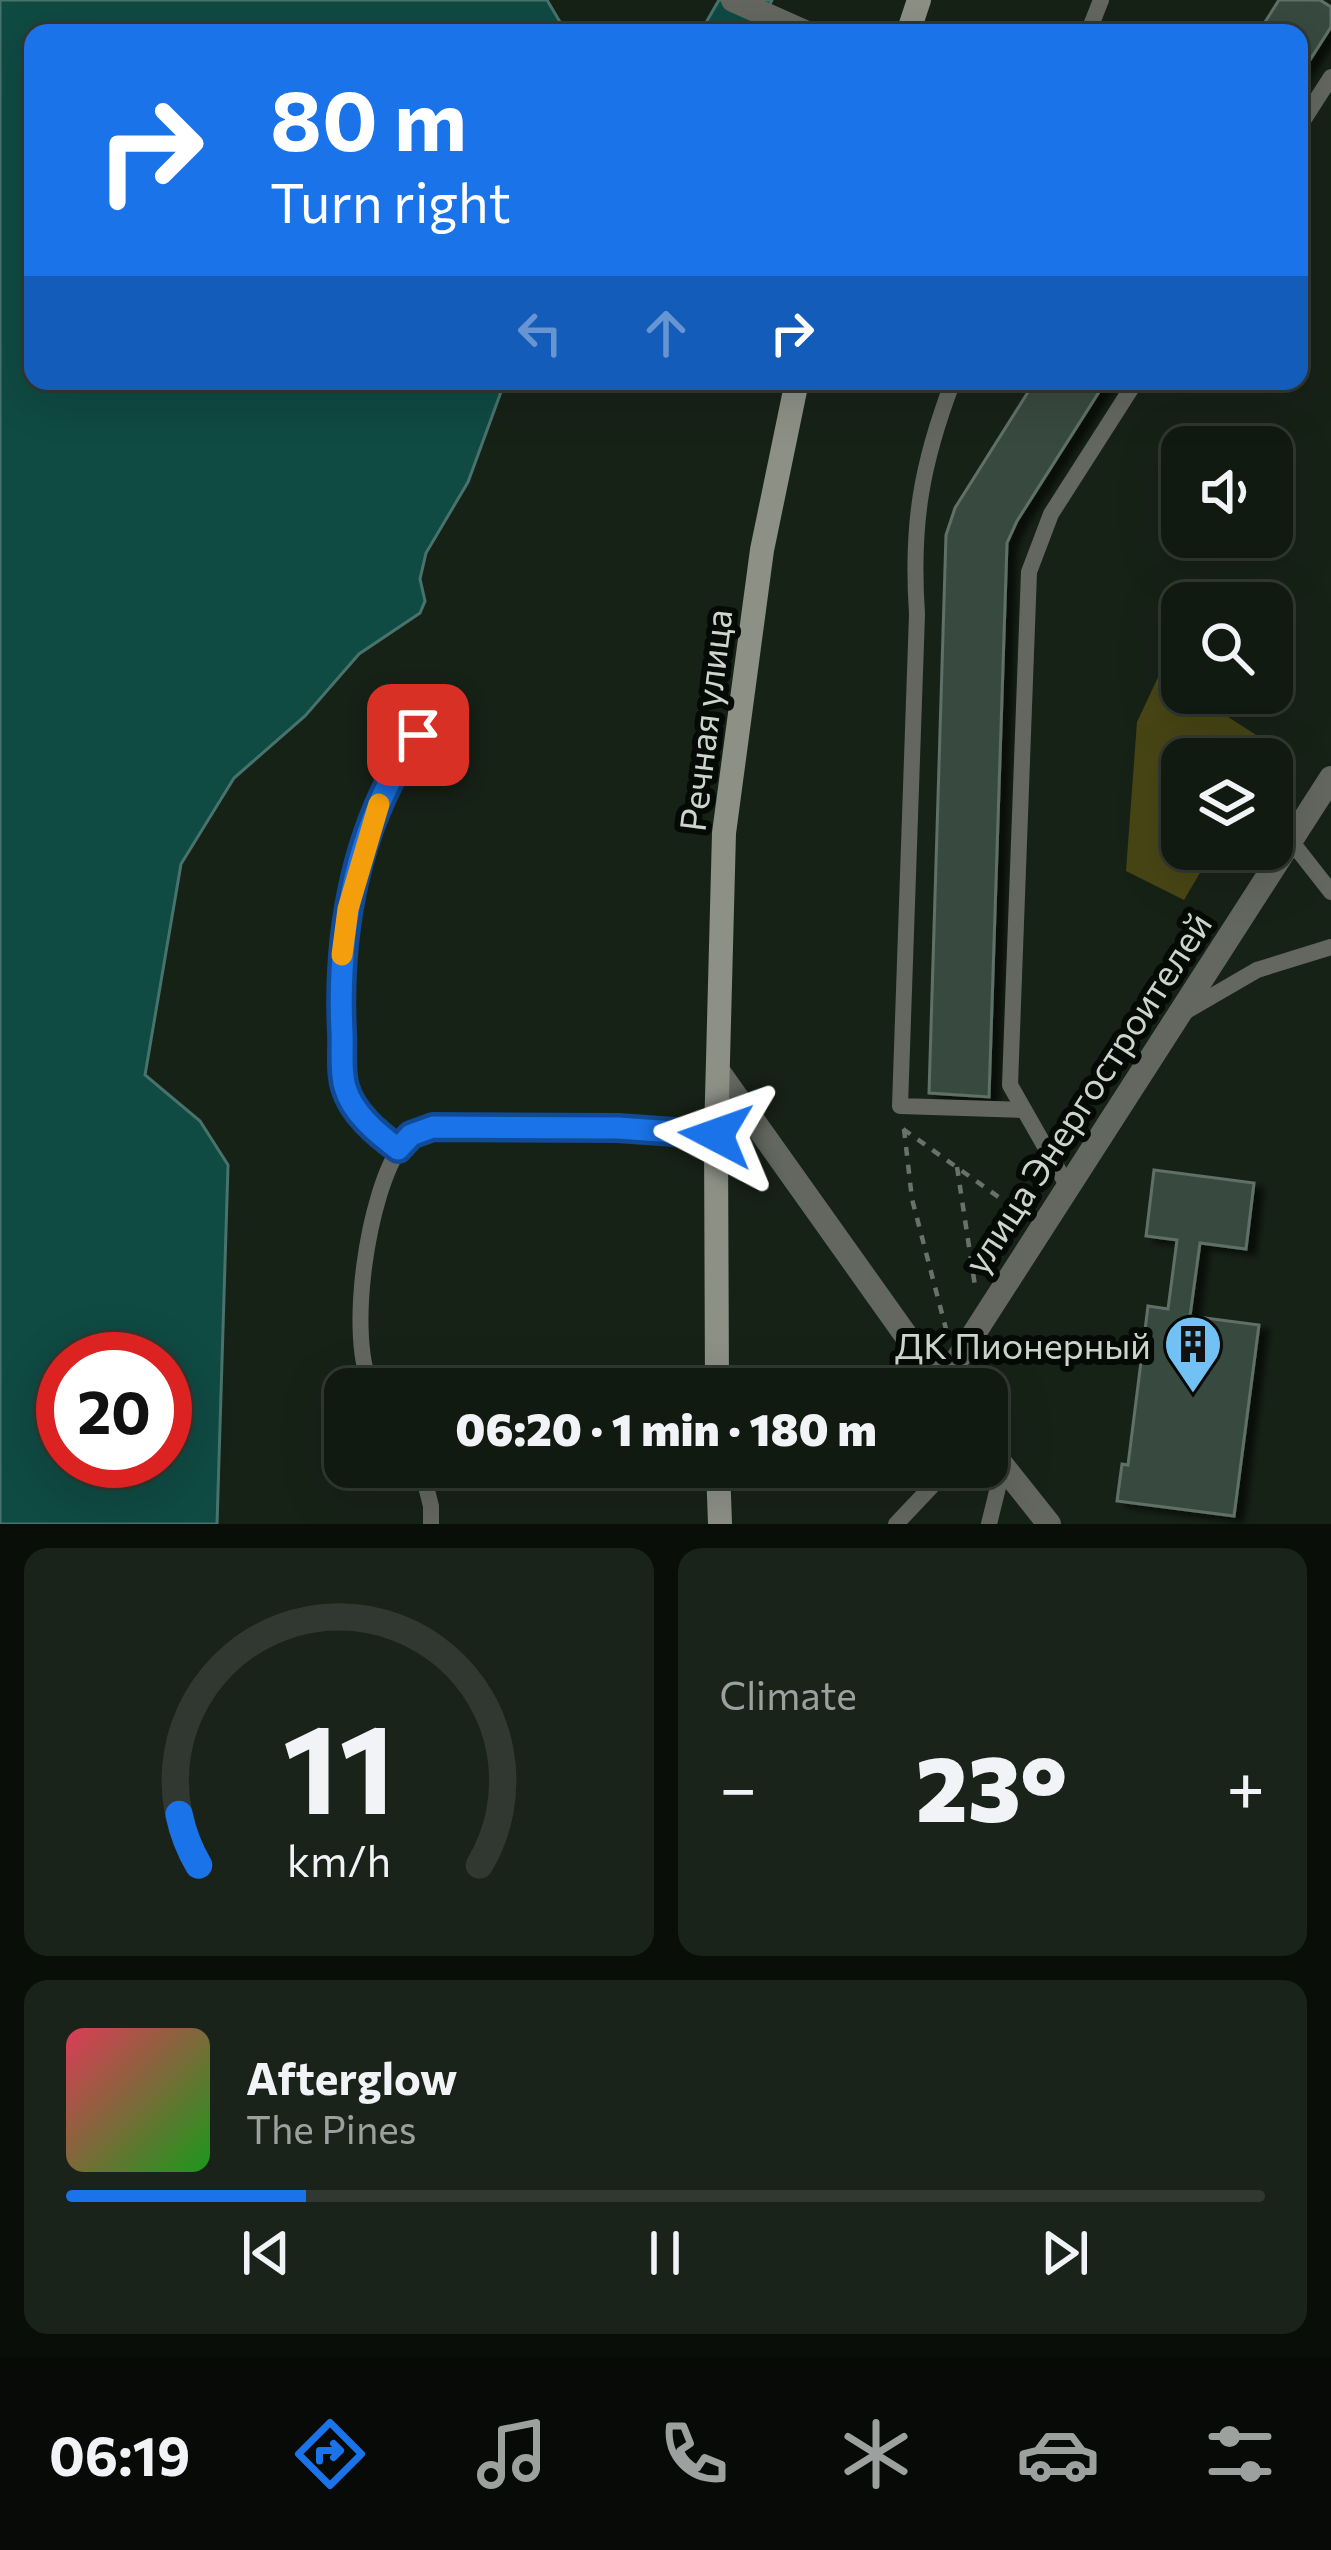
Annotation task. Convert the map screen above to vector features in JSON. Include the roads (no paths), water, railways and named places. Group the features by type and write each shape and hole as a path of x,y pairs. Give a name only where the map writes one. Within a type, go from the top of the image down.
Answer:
{"main road":[{"name":"Речная улица","path":"717,1368 716,1135 724,833 762,550 795,390"},
{"path":"719,1488 720,1524"}],"street":[{"path":"734,0 784,24"},
{"name":"улица Энергостроителей","path":"1293,838 1331,778"},
{"name":"улица Энергостроителей","path":"952,1368 1272,870"},
{"path":"718,1071 929,1368"},
{"path":"1008,1473 1048,1524"}],"lane":[{"path":"1308,113 1331,77"},
{"path":"950,390 921,481 914,555 917,614 900,1106 1024,1110"},
{"path":"1068,1187 1010,1085 1030,572 1051,514 1130,390"},
{"path":"398,1149 373,1130 345,1088 340,971 348,909 369,827 394,769 418,735"},
{"path":"1293,844 1331,892"},
{"path":"1178,1017 1257,970 1331,947"},
{"path":"364,1368 360,1359 362,1296 368,1239 398,1149 411,1135 433,1127 618,1128 716,1135"},
{"path":"426,1488 431,1524"},
{"path":"896,1524 930,1488"},
{"path":"989,1524 998,1488"}],"water":[{"path":"0,0 547,0 560,22 571,24 24,24 24,390 502,390 468,482 426,553 420,579 425,601 420,613 359,654 305,716 234,778 181,864 145,1075 200,1121 228,1165 217,1524 0,1524"},
{"path":"719,0 772,0 760,24 705,24"}],"place":[{"name":"ДК Пионерный","path":"1193,1395"}]}
